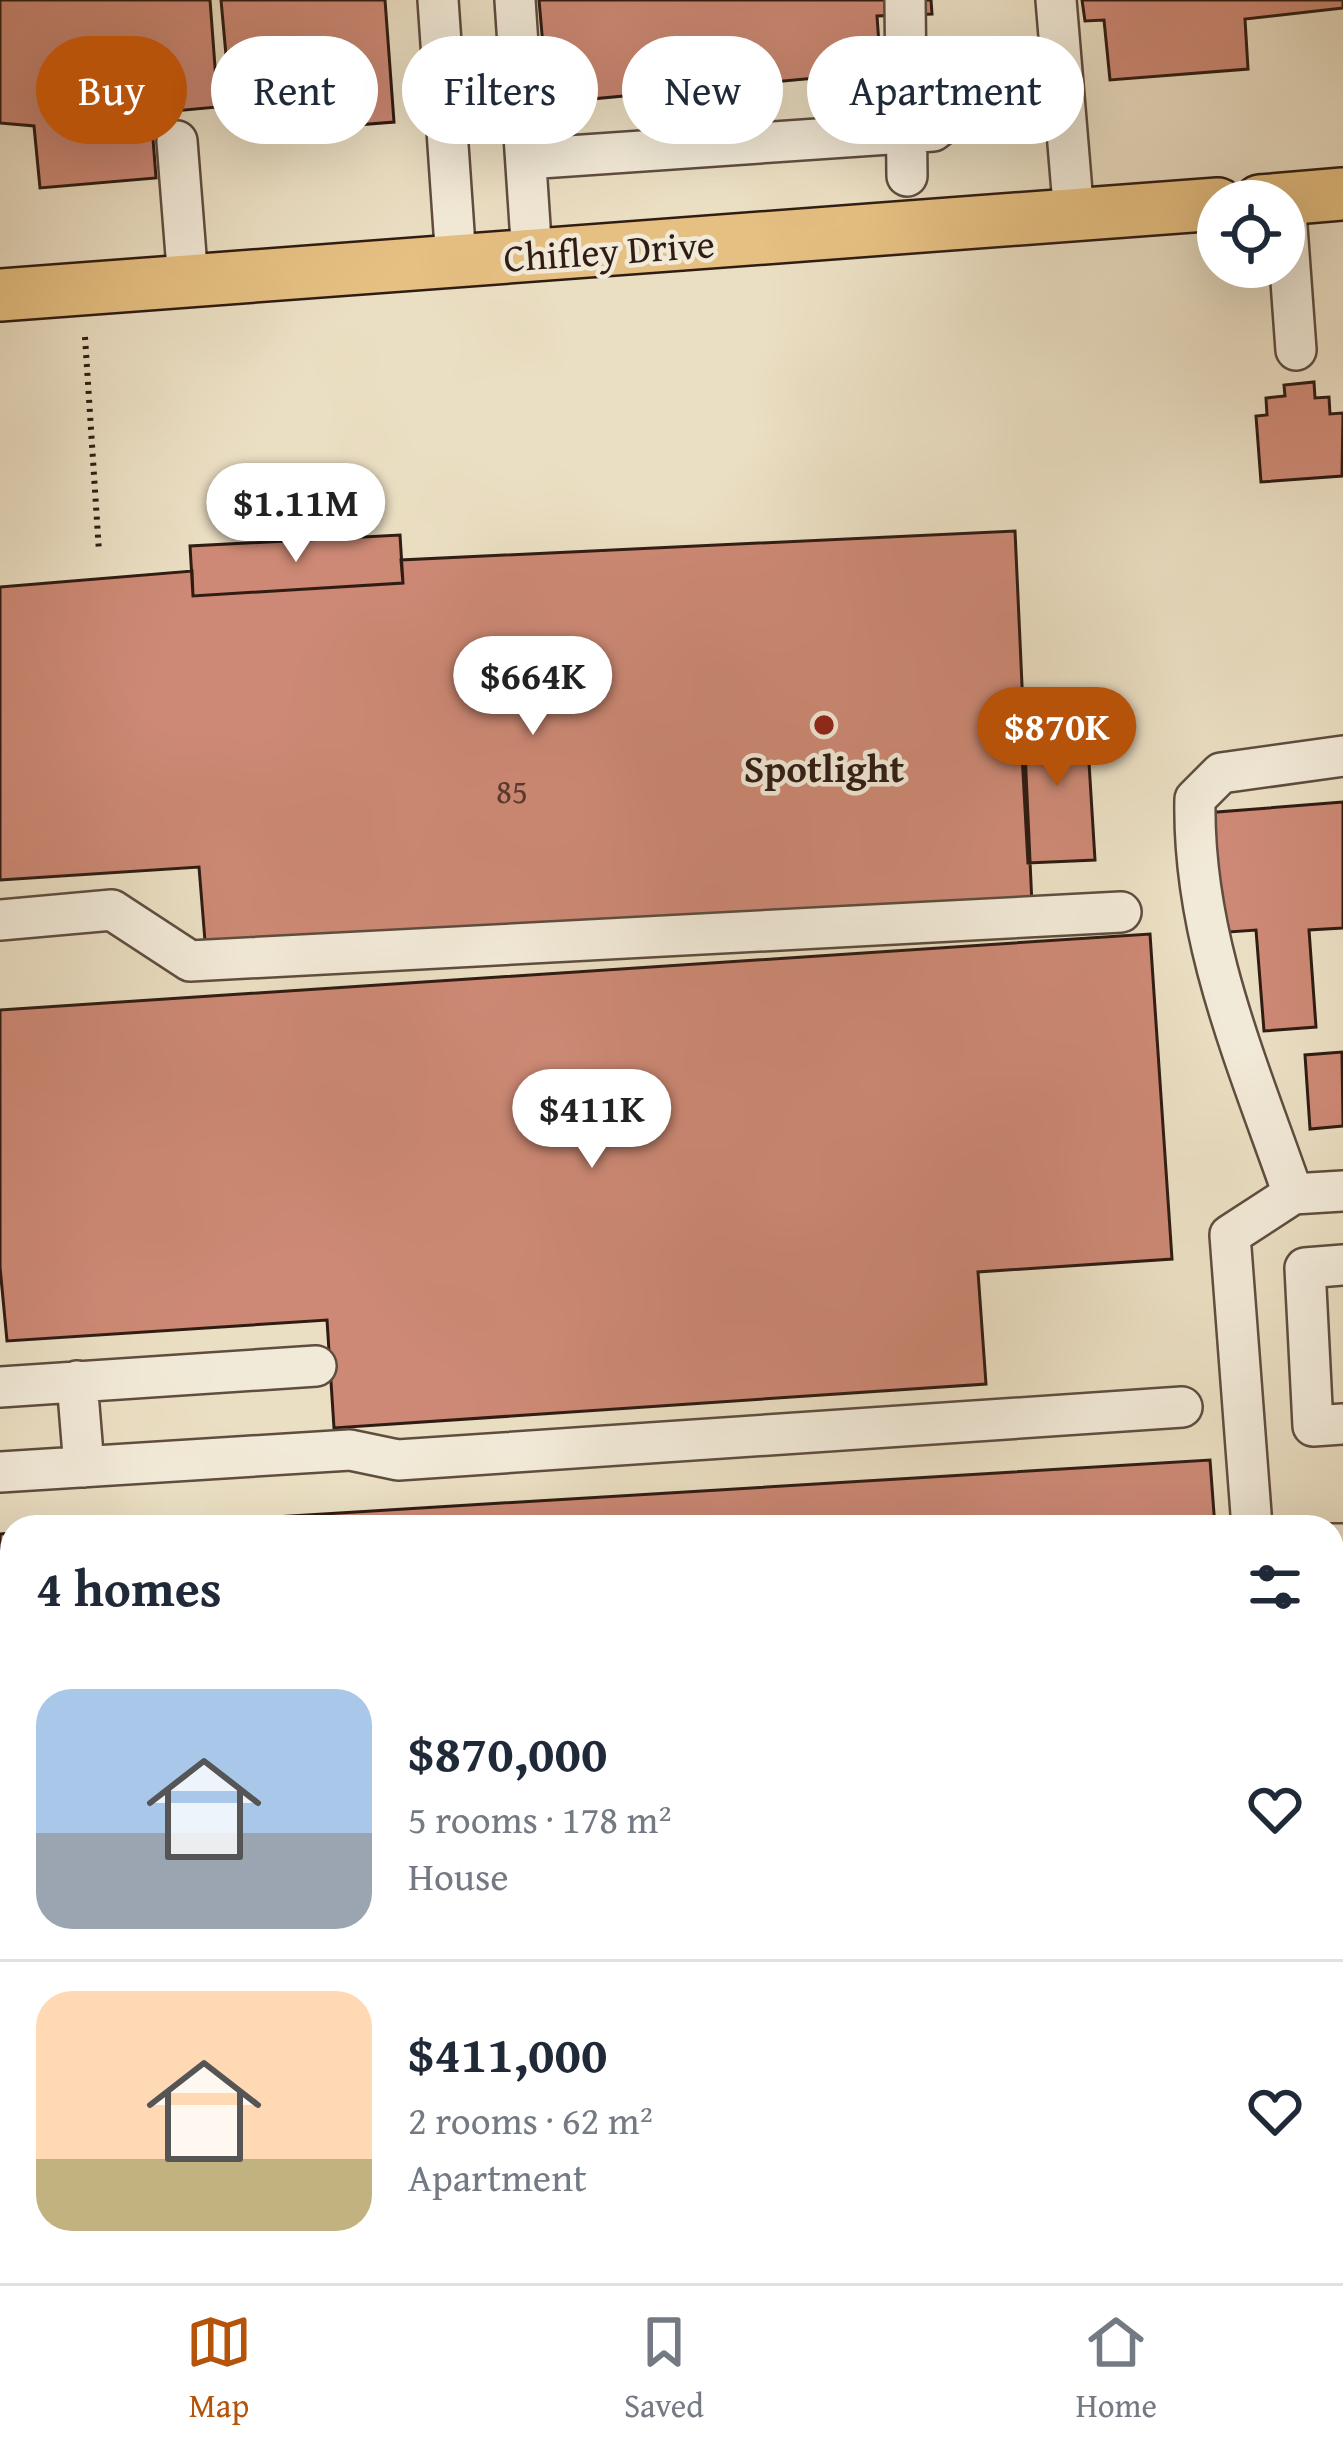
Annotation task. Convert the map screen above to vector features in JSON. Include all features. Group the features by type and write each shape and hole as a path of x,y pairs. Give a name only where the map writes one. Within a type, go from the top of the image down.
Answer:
{"main road":[{"path":"1305,197 1343,194"},
{"name":"Chifley Drive","path":"0,295 1197,206"}],"lane":[{"path":"438,0 456,261"},
{"path":"515,0 532,256"},
{"path":"904,0 905,36"},
{"path":"1056,0 1074,216"},
{"path":"526,159 807,141"},
{"path":"177,144 188,281"},
{"path":"906,144 907,176"},
{"path":"1286,288 1296,350"},
{"path":"1293,1194 1211,957 1193,861 1195,799 1221,773 1343,756"},
{"path":"0,920 112,910 190,961 1121,911"},
{"path":"1251,1515 1230,1235 1293,1194 1343,1191"},
{"path":"1343,1265 1304,1268 1326,1348 1313,1426 1343,1424"},
{"path":"0,1387 316,1366"},
{"path":"77,1381 84,1467"},
{"path":"0,1472 350,1450 398,1460 1182,1407"}],"path":[{"path":"85,337 99,552"}],"building":[{"path":"0,0 210,0 211,108 187,110 187,36 36,36 36,144 153,144 156,178 40,188 34,126 0,123"},
{"path":"221,0 385,0 394,122 378,123 378,36 224,36"},
{"path":"539,0 931,0 932,14 877,16 878,36 807,36 807,79 783,81 783,36 622,36 622,96 598,98 598,36 542,36"},
{"path":"1082,0 1343,0 1343,8 1245,19 1248,69 1110,80 1104,20 1085,21"},
{"path":"1314,382 1315,398 1329,397 1330,414 1343,413 1342,476 1261,482 1256,416 1267,415 1266,398 1285,396 1284,385"},
{"path":"1015,531 1032,905 205,941 199,867 0,880 0,587 192,571 193,596 403,583 401,560"},
{"path":"400,535 403,583 193,596 190,546"},
{"path":"1086,714 1095,860 1028,863 1020,718"},
{"path":"1343,802 1343,928 1309,930 1316,1027 1264,1031 1256,930 1215,933 1205,813"},
{"path":"1150,934 1172,1259 978,1272 986,1384 334,1428 327,1320 7,1341 0,1267 0,1010"},
{"path":"1342,1052 1343,1126 1310,1129 1305,1055"},
{"path":"1210,1460 1214,1515 306,1515"}],"place":[{"name":"Spotlight","path":"824,725"}]}
